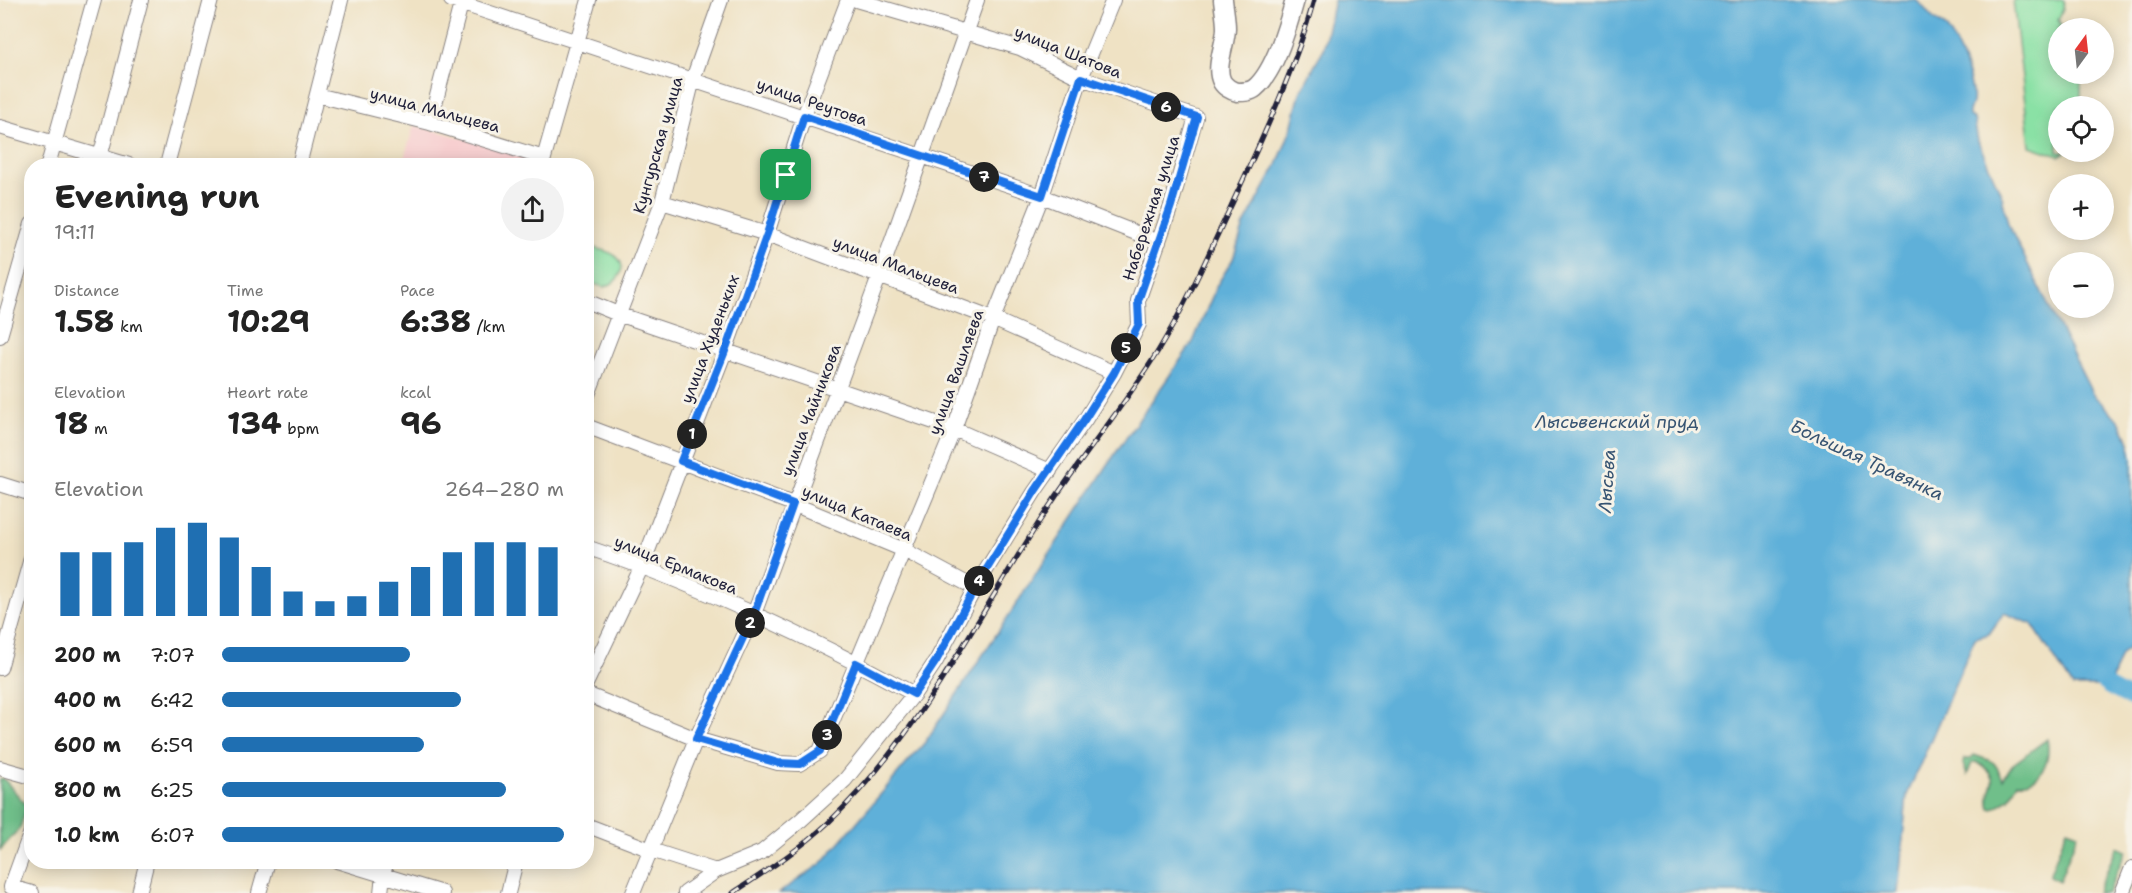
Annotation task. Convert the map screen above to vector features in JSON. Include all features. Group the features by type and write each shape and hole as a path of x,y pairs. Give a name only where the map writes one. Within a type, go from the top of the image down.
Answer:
{"main road":[{"path":"1222,0 1226,27 1219,66 1220,74 1223,83 1234,92 1253,89 1266,74 1295,0"}],"street":[{"path":"50,158 94,0"},
{"path":"100,156 141,0"},
{"path":"169,158 211,0"},
{"path":"301,158 341,0"},
{"path":"544,158 590,0"},
{"name":"Кунгурская улица","path":"594,378 662,202 693,79 721,0"},
{"name":"улица Худеньких","path":"594,667 642,566 725,351 767,234 804,116 848,0"},
{"name":"улица Шатова","path":"856,0 1020,48 1081,78 1197,117"},
{"name":"улица Чайникова","path":"633,893 696,739 754,614 793,504 838,389 977,0"},
{"name":"улица Вашляева","path":"696,739 778,763 800,764 820,751 954,429 993,319 1042,196 1081,78 1113,0"},
{"path":"430,123 458,1"},
{"name":"улица Реутова","path":"458,1 1042,196 1159,242"},
{"name":"улица Мальцева","path":"317,95 430,123 534,158"},
{"name":"Набережная улица","path":"685,893 716,871 762,852 801,820 844,780 914,694 936,661 975,588 1035,491 1114,373 1139,324 1138,301 1171,206 1197,117"},
{"path":"0,127 106,158"},
{"name":"улица Мальцева","path":"662,202 767,234 993,319 1114,373"},
{"path":"0,336 24,252"},
{"path":"594,304 954,429 1050,471"},
{"name":"улица Катаева","path":"594,429 793,504 904,550 975,588"},
{"path":"0,484 24,492"},
{"name":"улица Ермакова","path":"594,551 642,566 754,614 914,694"},
{"path":"0,668 24,583"},
{"path":"594,697 696,739"},
{"path":"0,768 24,775"},
{"path":"594,828 716,871"},
{"path":"24,851 11,887 32,893"},
{"path":"2122,893 2132,868"},
{"path":"140,893 145,869"},
{"path":"259,893 266,869"},
{"path":"381,893 385,869"},
{"path":"387,869 442,893"},
{"path":"508,893 514,869"}],"shaded area":[{"path":"414,125 532,156 531,158 404,158"}],"green space":[{"path":"2013,0 2064,0 2059,18 2048,18 2048,84 2081,84 2081,96 2048,96 2048,152 2030,146"},
{"path":"594,248 614,255 621,264 622,269 618,278 604,287 594,284"},
{"path":"2047,739 2048,755 2039,775 2026,782 2018,782 2009,799 1993,809 1990,808 1992,775 1977,762 1972,763 1967,775 1963,764 1965,759 1970,759 1974,755 1992,762 2003,779 2012,765"},
{"path":"3,778 24,802 24,815 20,828 0,850 0,779"},
{"path":"2067,829 2078,833 2059,881 2049,876"},
{"path":"2117,847 2126,851 2108,893 2097,893"}],"water":[{"name":"Лысьвенский пруд","path":"1334,0 1915,0 1944,26 1960,53 1971,85 1972,102 1969,116 1974,119 1978,141 2002,196 2008,224 2048,304 2048,318 2055,318 2093,395 2120,422 2130,447 2132,458 2132,644 2121,655 2109,687 2073,687 2032,624 2004,613 1989,634 1975,638 1907,795 1898,893 779,893 822,863 926,741 1119,448 1193,342 1217,285 1233,259 1244,225 1277,165 1291,129 1300,93 1323,50"}],"waterway":[{"name":"Большая Травянка","path":"2092,674 2109,687 2132,699"}],"railway":[{"path":"733,893 818,832 862,788 891,752 945,675 1057,495 1144,372 1187,298 1254,156 1277,105 1314,0"}],"route":[{"path":"1081,78 1197,117 1171,206 1138,301 1139,324 1114,373 1035,491 975,588 936,661 914,694 856,663 820,751 800,764 778,763 696,739 754,614 793,504 681,461 725,351 786,175 804,116 1042,196 1081,78"}],"water label":[{"name":"Лысьва","path":"1607,481"}]}
